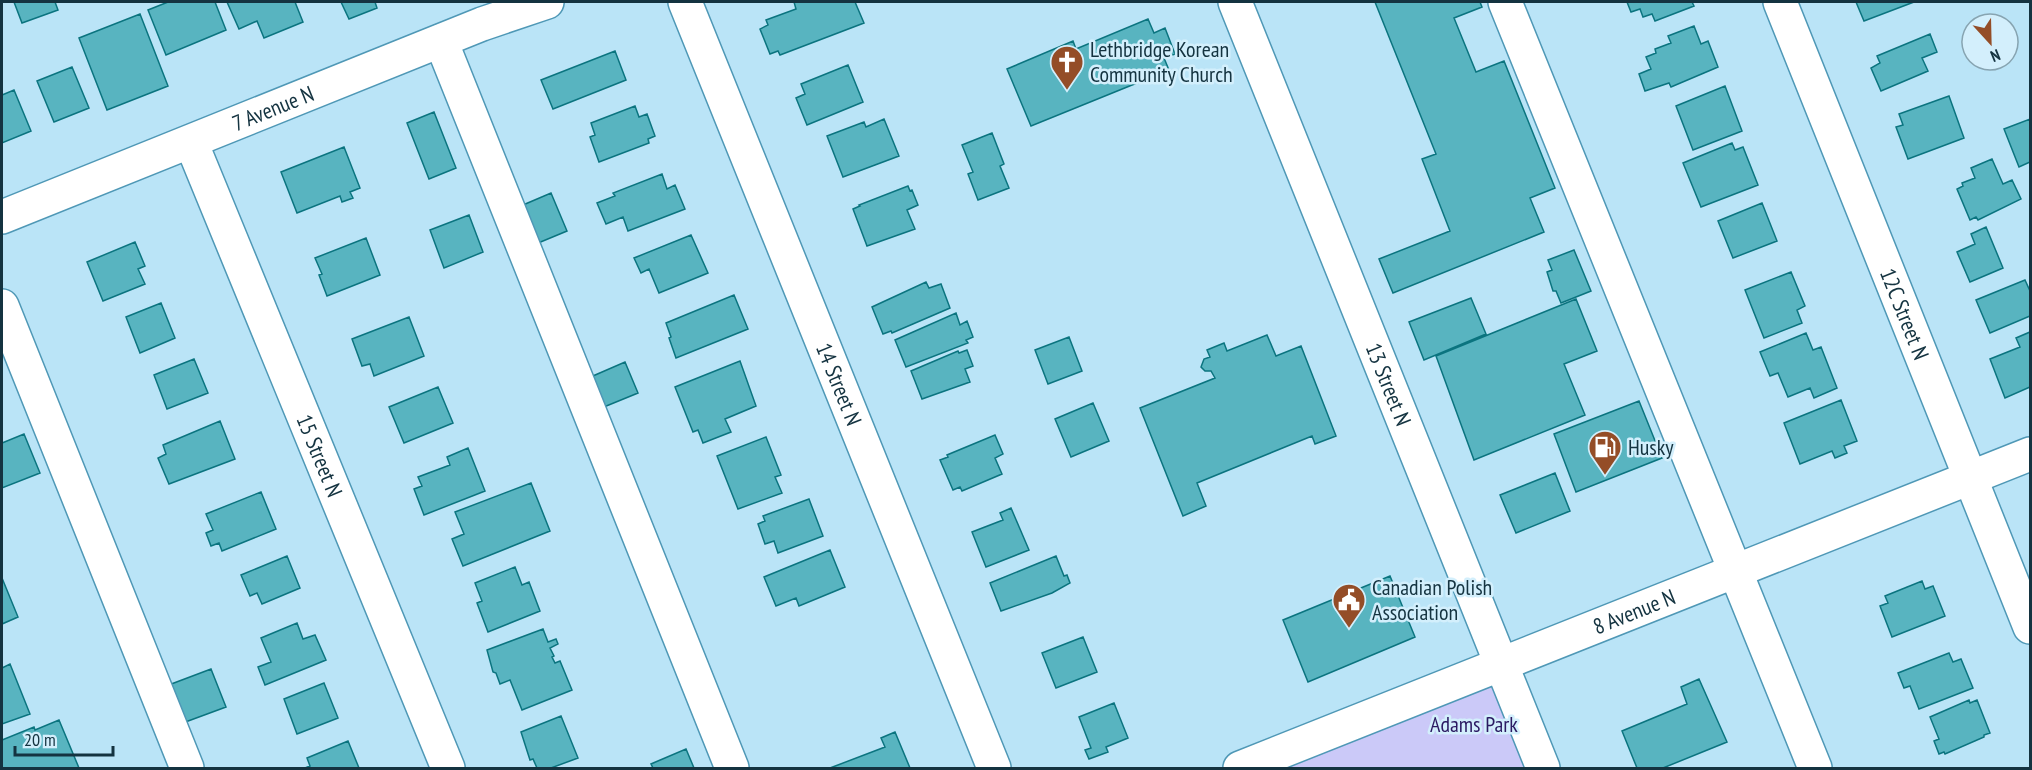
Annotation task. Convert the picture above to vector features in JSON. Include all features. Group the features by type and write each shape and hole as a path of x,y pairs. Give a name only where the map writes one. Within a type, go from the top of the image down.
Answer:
{"street":[{"name":"7 Avenue N","path":"2,218 441,41 478,13 547,2"},
{"name":"14 Street N","path":"685,2 994,768"},
{"name":"13 Street N","path":"1235,2 1543,768"},
{"path":"1505,2 1815,768"},
{"name":"12C Street N","path":"1780,2 2031,627"},
{"path":"441,41 732,768"},
{"name":"15 Street N","path":"191,142 448,768"},
{"path":"2,306 187,768"},
{"name":"8 Avenue N","path":"1240,768 2031,454"}],"green space":[{"name":"Adams Park","path":"1501,665 1543,768 1239,768"}],"building":[{"path":"14,2 55,2 58,10 22,23"},
{"path":"168,2 215,2 226,30 166,55 148,10"},
{"path":"227,2 295,2 303,22 264,38 257,21 239,29"},
{"path":"341,2 375,2 377,8 349,19"},
{"path":"794,2 855,2 864,23 780,55 778,51 770,54 760,29 768,25 766,20 796,9"},
{"path":"1375,2 1480,2 1482,7 1454,18 1476,72 1504,61 1555,188 1530,198 1544,232 1393,293 1379,259 1450,231 1422,159 1436,154"},
{"path":"1627,2 1692,2 1694,6 1655,21 1652,14 1643,17 1640,9 1631,12"},
{"path":"1856,2 1914,2 1864,21"},
{"path":"140,14 168,86 107,110 79,38"},
{"name":"Lethbridge Korean Community Church","path":"1148,19 1154,33 1165,28 1175,54 1164,58 1169,70 1031,126 1007,69 1073,41 1076,49"},
{"path":"1694,26 1701,44 1708,41 1718,67 1671,87 1669,83 1645,91 1639,74 1651,69 1646,57 1656,53 1655,49 1671,43 1668,36"},
{"path":"1930,34 1937,52 1922,58 1928,71 1881,91 1871,68 1880,63 1877,56"},
{"path":"615,51 626,80 553,109 541,80"},
{"path":"848,65 863,102 807,125 796,98 805,94 801,84"},
{"path":"72,67 89,108 54,122 37,81"},
{"path":"1725,86 1742,131 1693,150 1676,106"},
{"path":"14,90 31,131 2,143 2,95"},
{"path":"1949,96 1964,138 1908,159 1896,127 1903,125 1899,114"},
{"path":"635,106 639,117 647,114 655,136 648,139 649,143 599,162 590,137 595,135 591,123"},
{"path":"434,112 456,168 429,179 407,123"},
{"path":"884,119 899,156 843,177 827,136 864,122 866,127"},
{"path":"2030,119 2030,162 2019,167 2004,129"},
{"path":"992,133 1004,164 1000,166 1009,188 978,200 968,174 973,172 962,145"},
{"path":"1732,143 1735,150 1743,147 1758,185 1701,207 1683,163"},
{"path":"344,147 360,188 350,192 353,198 342,202 340,196 297,213 281,172"},
{"path":"1992,159 2003,184 2012,180 2021,199 1978,220 1976,217 1970,220 1957,189 1963,186 1962,183 1975,178 1971,168"},
{"path":"662,174 667,189 675,185 685,209 628,231 623,217 606,224 597,203 615,196 613,193"},
{"path":"908,186 918,205 907,210 915,229 867,246 853,209"},
{"path":"551,193 567,231 531,246 516,208"},
{"path":"1762,203 1777,241 1733,258 1718,221"},
{"path":"469,215 483,252 444,268 430,230"},
{"path":"1986,227 2003,268 1970,282 1957,252 1975,244 1971,234"},
{"path":"691,235 708,273 659,293 649,269 641,273 634,258"},
{"path":"366,238 380,275 327,296 319,275 322,274 315,258"},
{"path":"135,242 145,266 138,269 145,284 103,301 87,262"},
{"path":"1574,250 1591,291 1561,303 1556,291 1553,291 1547,272 1552,270 1548,260"},
{"path":"1791,272 1805,306 1797,310 1802,323 1764,338 1745,290"},
{"path":"2025,280 2030,291 2030,316 1990,333 1976,300"},
{"path":"926,282 929,288 941,284 950,308 892,333 891,331 883,334 872,307"},
{"path":"734,295 748,329 676,358 666,323"},
{"path":"1471,298 1486,334 1424,360 1409,322"},
{"path":"1576,299 1597,351 1564,364 1585,415 1474,460 1436,356"},
{"path":"161,303 175,338 140,353 126,317"},
{"path":"956,313 960,325 967,321 973,337 966,340 968,343 906,367 895,340"},
{"path":"409,317 424,356 374,376 370,364 362,366 352,339"},
{"path":"2030,332 2030,387 2005,398 1990,359 2020,347 2016,338"},
{"path":"1806,333 1813,350 1821,347 1837,388 1814,398 1810,388 1788,397 1778,373 1770,376 1760,352"},
{"path":"1267,335 1276,356 1301,346 1336,436 1315,444 1312,436 1197,483 1206,506 1183,516 1140,408 1215,378 1211,371 1205,371 1201,367 1204,359 1210,357 1207,350 1224,343 1227,351"},
{"path":"1069,337 1082,371 1048,384 1035,350"},
{"path":"967,350 973,366 965,369 970,382 922,399 911,371 958,351 959,353"},
{"path":"194,359 208,393 167,409 154,375"},
{"path":"740,361 756,406 725,419 731,432 703,443 698,430 693,432 675,387"},
{"path":"625,362 638,393 599,409 586,379"},
{"path":"438,387 453,423 404,443 389,407"},
{"path":"1841,400 1857,441 1844,446 1847,453 1835,458 1832,451 1800,464 1784,423"},
{"path":"1639,401 1662,458 1576,492 1554,434"},
{"path":"1093,403 1109,441 1071,457 1055,419"},
{"path":"220,421 235,459 169,484 158,458 166,454 163,445"},
{"path":"24,434 40,473 2,488 2,443"},
{"path":"995,435 1003,454 995,458 1002,474 962,491 960,487 953,490 940,460"},
{"path":"766,437 781,475 775,477 782,493 738,509 717,456"},
{"path":"468,448 485,491 424,515 414,489 422,486 418,477 450,465 447,457"},
{"path":"1555,473 1570,511 1516,533 1500,495"},
{"path":"531,483 550,531 463,566 452,539 464,534 455,512"},
{"path":"261,492 276,529 222,551 219,543 211,546 206,533 213,530 206,514"},
{"path":"809,499 823,536 778,553 774,541 765,544 758,524 765,521 763,516"},
{"path":"1011,508 1029,550 986,567 972,532 1003,520 1000,513"},
{"path":"830,550 845,587 799,606 796,598 776,606 764,577"},
{"path":"287,556 300,588 262,604 257,593 250,596 241,575"},
{"path":"1056,556 1064,576 1067,575 1070,583 1052,593 1001,611 990,583"},
{"path":"515,567 522,585 529,582 540,611 488,632 477,603 482,601 475,583"},
{"name":"Canadian Polish Association","path":"1390,576 1415,637 1308,682 1283,620"},
{"path":"2,578 18,617 2,624"},
{"path":"1922,581 1925,589 1933,586 1945,616 1892,637 1880,606 1888,603 1885,596"},
{"path":"297,623 303,639 315,635 326,660 265,685 258,667 271,662 261,638"},
{"path":"543,629 548,642 556,639 558,644 550,648 554,656 552,657 555,663 560,661 572,690 522,710 510,680 500,684 496,673 493,672 487,650"},
{"path":"1083,637 1097,672 1056,688 1042,653"},
{"path":"1949,653 1953,662 1961,659 1973,688 1919,709 1910,686 1904,688 1898,673"},
{"path":"10,664 30,714 2,724 2,668"},
{"path":"211,669 226,707 180,724 166,686"},
{"path":"1699,679 1727,742 1663,768 1637,768 1622,731 1687,704 1681,687"},
{"path":"324,683 338,718 297,734 284,699"},
{"path":"1969,700 1970,703 1977,700 1990,733 1945,754 1944,752 1939,754 1934,741 1939,739 1930,717"},
{"path":"1114,703 1128,738 1106,747 1108,752 1089,759 1085,750 1091,748 1079,717"},
{"path":"561,716 578,758 551,768 537,768 533,759 530,760 521,732"},
{"path":"59,720 79,768 2,768 2,740"},
{"path":"895,732 910,768 830,768 885,747 881,738"},
{"path":"348,741 359,768 305,768 310,766 307,758"},
{"path":"686,749 694,768 653,768 651,764"}],"place":[{"name":"Lethbridge Korean Community Church","path":"1067,91"},
{"name":"Husky","path":"1605,476"},
{"name":"Canadian Polish Association","path":"1349,629"}]}
